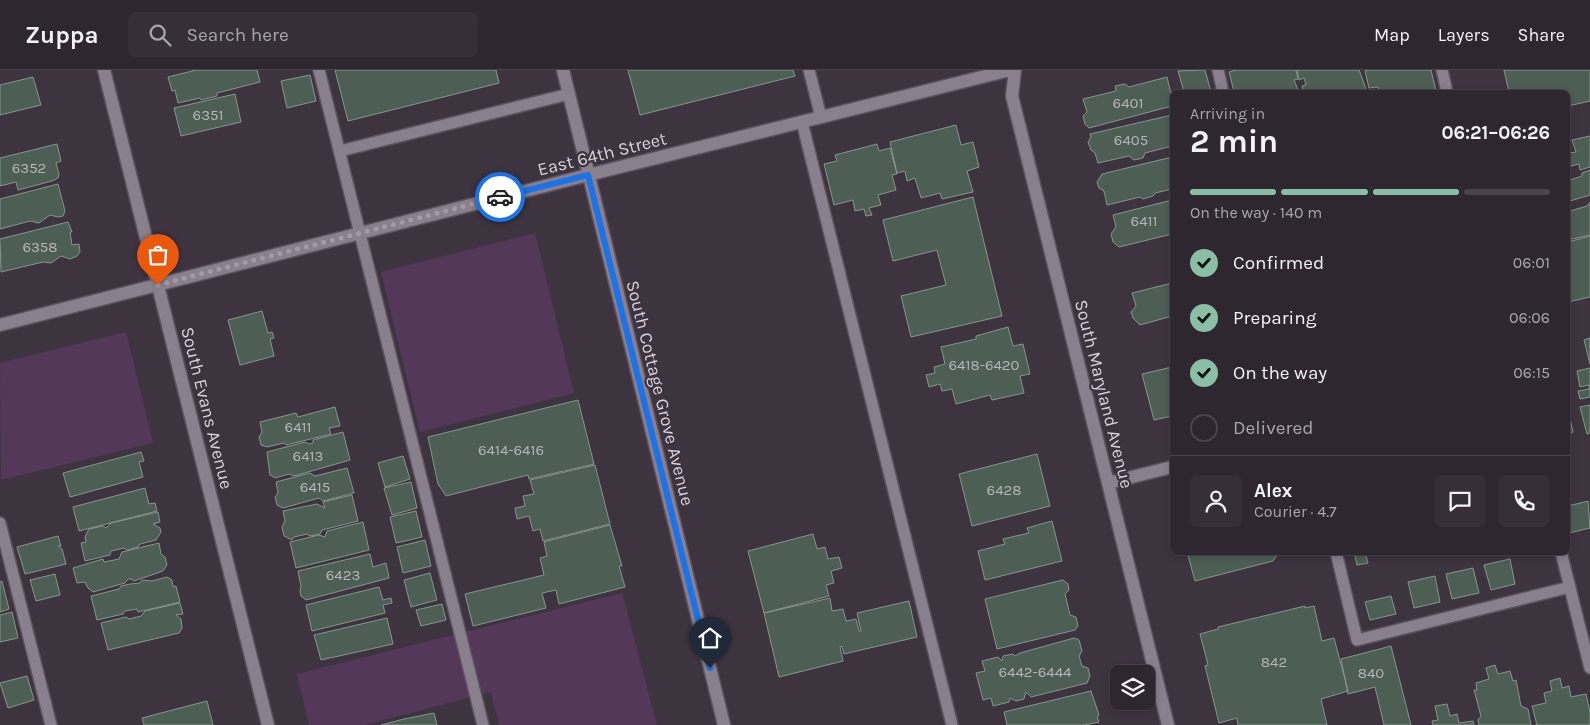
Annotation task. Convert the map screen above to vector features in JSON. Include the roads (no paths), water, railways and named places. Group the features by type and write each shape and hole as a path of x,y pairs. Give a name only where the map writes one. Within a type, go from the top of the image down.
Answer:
{"street":[{"name":"South Evans Avenue","path":"104,70 268,725"},
{"name":"South Cottage Grove Avenue","path":"563,70 724,725"},
{"name":"East 64th Street","path":"0,325 1010,70"},
{"name":"South Maryland Avenue","path":"1015,70 1012,96 1168,725"},
{"path":"1108,483 1170,468"}],"lane":[{"path":"319,70 483,725"},
{"path":"809,70 822,117"},
{"path":"1218,70 1223,90"},
{"path":"1442,70 1447,90"},
{"path":"340,151 569,94"},
{"path":"802,122 952,725"},
{"path":"0,523 51,725"},
{"path":"1337,555 1357,640 1570,587"},
{"path":"1562,555 1590,668"}]}
